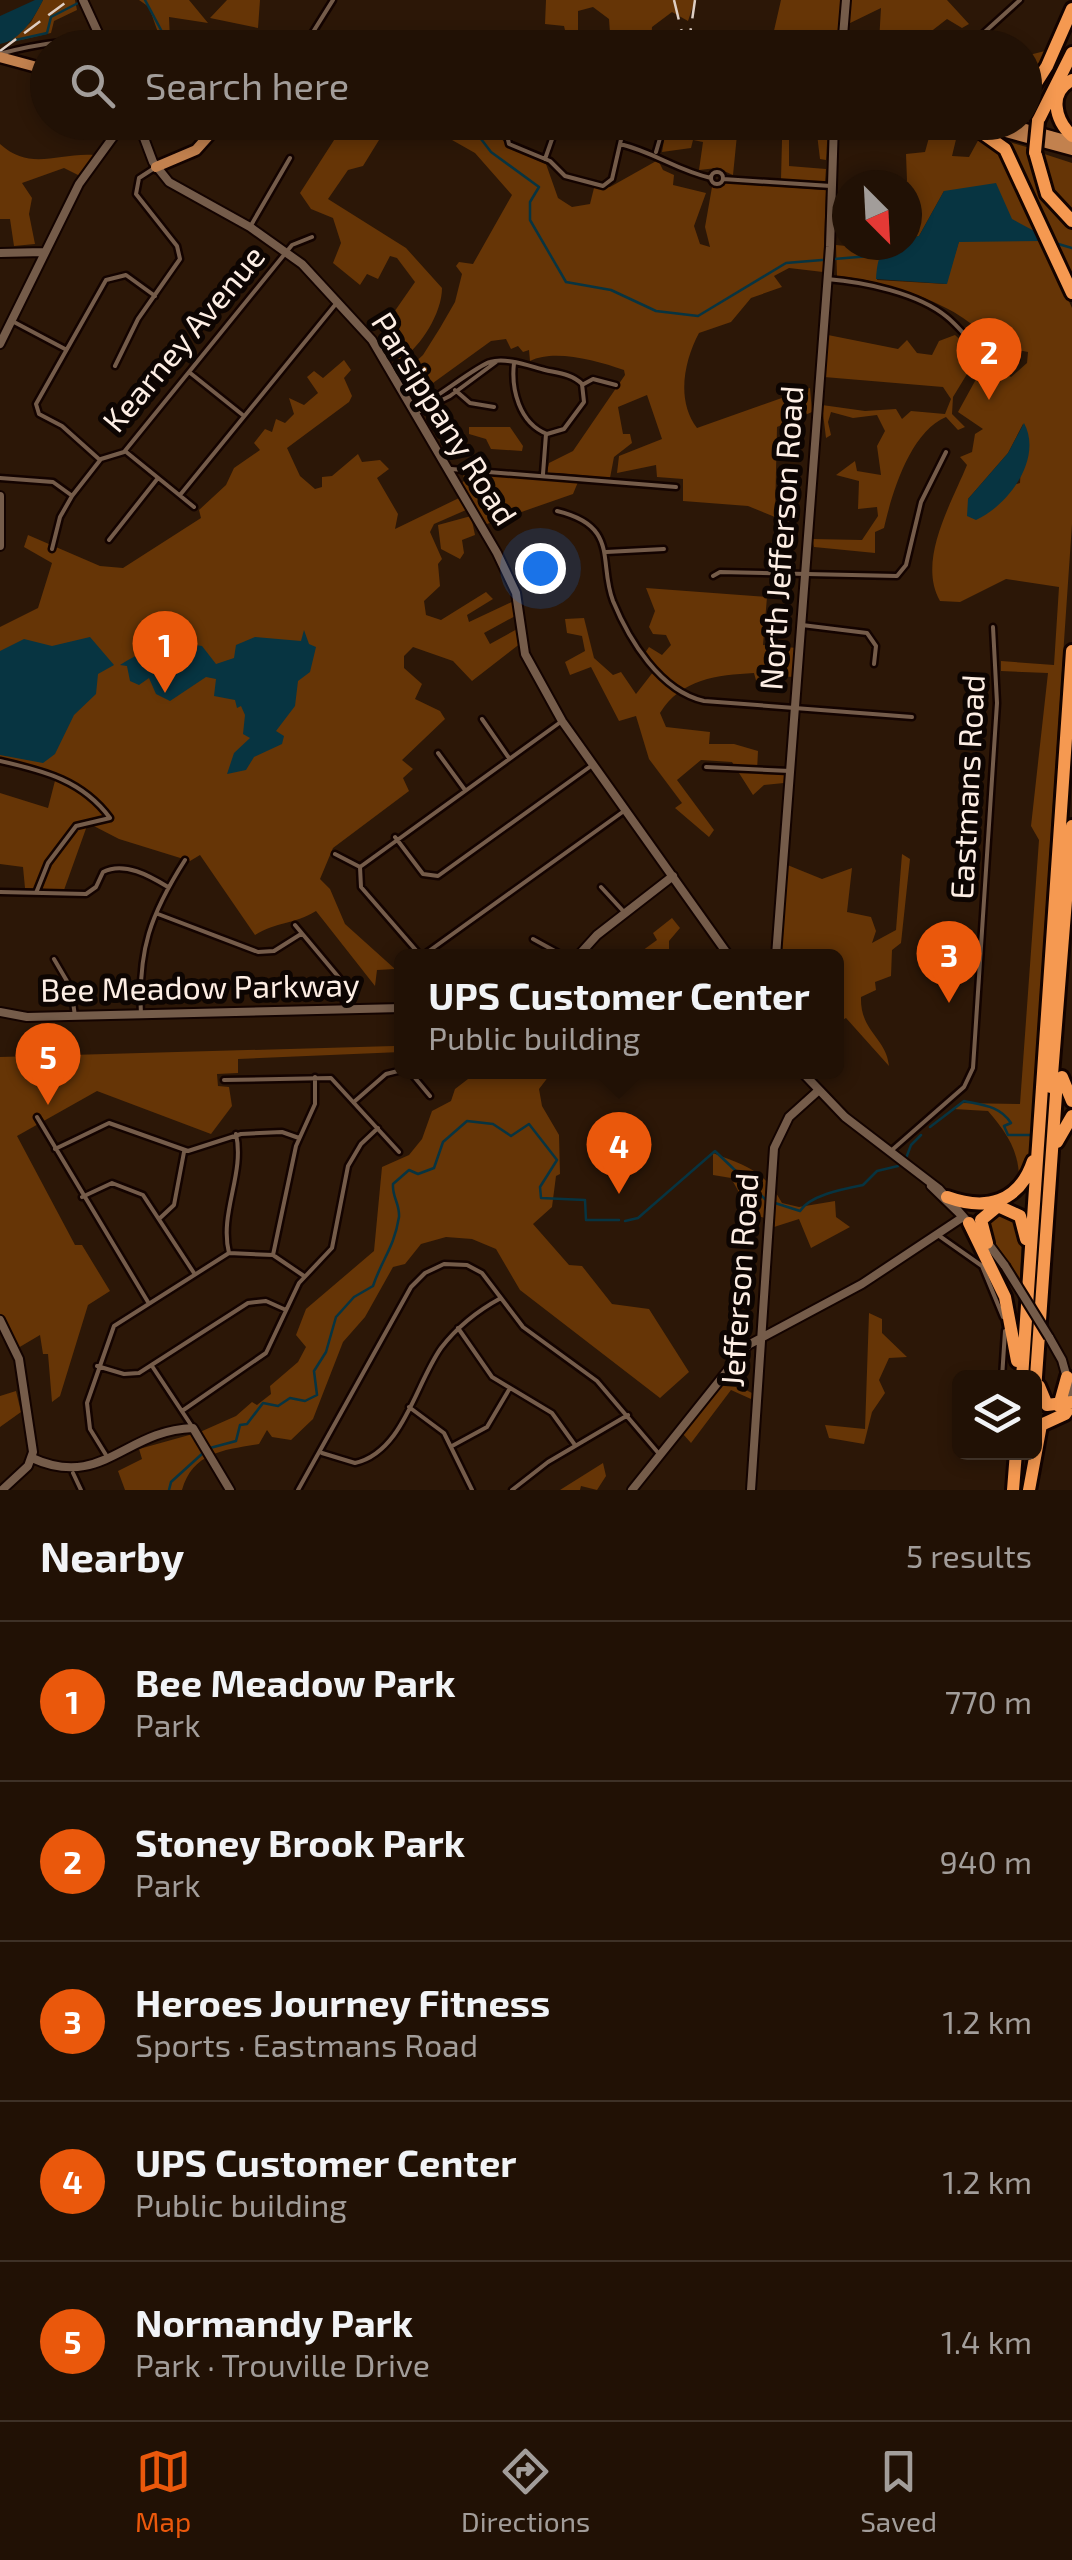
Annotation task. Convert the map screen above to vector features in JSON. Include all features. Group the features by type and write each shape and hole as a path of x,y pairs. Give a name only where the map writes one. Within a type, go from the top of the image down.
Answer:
{"highway":[{"path":"1042,75 1072,9"},
{"path":"1042,83 1072,50"},
{"path":"1042,114 1072,50"},
{"path":"1072,80 1061,87 1056,103 1061,124 1072,139"},
{"path":"994,140 1005,148 1072,293"},
{"path":"1036,140 1035,152 1047,194 1072,221"},
{"path":"1026,1370 1029,1263 1072,651"},
{"path":"1027,1370 1050,1178 1072,826"},
{"path":"1026,1370 1060,1012"},
{"path":"1059,1054 1063,1088 1072,1101"},
{"path":"1050,1178 1059,1136 1072,1116"},
{"path":"945,1199 978,1205 1017,1192 1040,1139"},
{"path":"978,1205 966,1220 1008,1308 1024,1370"},
{"path":"988,1243 980,1226 983,1214 996,1206 1010,1208 1023,1220 1029,1263"},
{"path":"1067,1377 1068,1408"},
{"path":"1042,1400 1068,1408"},
{"path":"1029,1490 1041,1426 1068,1408"},
{"path":"1017,1490 1019,1460"},
{"path":"1029,1490 1031,1460"}],"main road":[{"path":"0,58 30,67"},
{"path":"1042,132 1072,139"},
{"path":"156,167 202,146 207,140"},
{"path":"1036,140 1072,150"},
{"path":"166,180 169,162"}],"street":[{"path":"314,30 333,0"},
{"path":"843,30 846,0"},
{"path":"987,30 1020,0"},
{"path":"84,3 96,30"},
{"path":"0,58 30,48"},
{"path":"0,344 79,184 111,140"},
{"name":"Parsippany Road","path":"145,140 166,180 286,252 372,340 511,583 526,654 562,721 724,949"},
{"path":"508,140 509,144 546,159 565,176 605,186 612,179 621,140"},
{"path":"546,159 552,140"},
{"path":"656,152 660,140"},
{"name":"North Jefferson Road","path":"777,949 830,256 833,140"},
{"path":"620,144 656,152 667,166 711,178 716,184 723,179 831,186"},
{"path":"250,227 290,158"},
{"path":"115,366 124,344 177,268 180,254 136,194 138,178 156,167"},
{"path":"286,252 297,241 312,237"},
{"path":"0,253 44,252"},
{"name":"Kearney Avenue","path":"52,549 60,517 100,460 125,451 286,252"},
{"path":"100,460 36,410 65,349 110,277 126,275 155,296"},
{"path":"828,280 857,282 935,309 985,353 1006,363 1016,360"},
{"path":"180,495 338,301"},
{"path":"9,320 65,349"},
{"path":"414,412 496,362 571,376 582,385"},
{"path":"514,363 514,396 534,426 546,434"},
{"path":"189,372 244,416"},
{"path":"582,385 593,380 616,384"},
{"path":"546,434 564,428 582,405 582,385"},
{"path":"455,390 470,403 494,407"},
{"path":"543,476 546,434"},
{"path":"125,451 194,506"},
{"path":"714,576 720,572 774,577 806,571 886,579 900,574 920,502 946,452"},
{"path":"446,468 676,487"},
{"path":"0,478 53,482 72,496"},
{"path":"109,540 158,478"},
{"path":"0,496 0,546"},
{"path":"557,511 589,528 606,552 612,598 646,658 668,681 698,700 912,717"},
{"path":"606,552 664,549"},
{"path":"802,625 867,633 876,646 874,664"},
{"name":"Eastmans Road","path":"889,1153 964,1087 973,1068 997,703 993,626"},
{"path":"482,719 510,758"},
{"path":"416,949 360,885 360,867 395,837 562,721"},
{"path":"438,753 465,790"},
{"path":"0,760 60,775 80,791 93,794 110,818 76,826 48,863 36,893"},
{"path":"395,837 423,874 438,876 591,766"},
{"path":"706,767 790,771"},
{"path":"432,949 624,811"},
{"path":"335,854 360,867"},
{"path":"141,1015 140,958 156,913 185,860"},
{"path":"0,892 90,893 104,872 114,868 146,875 168,887"},
{"path":"586,949 673,876"},
{"path":"600,887 625,913"},
{"path":"156,913 258,952 274,951 300,934"},
{"path":"295,925 341,980 345,1009"},
{"path":"533,939 551,949"},
{"path":"54,959 70,988 75,1016"},
{"name":"Bee Meadow Parkway","path":"0,1012 22,1018 394,1008"},
{"path":"355,1101 386,1074 394,1072"},
{"path":"274,1255 298,1138 315,1104 315,1077"},
{"path":"416,1079 430,1096"},
{"path":"809,1079 929,1184 988,1243 1049,1337 1067,1377"},
{"path":"224,1080 336,1080 400,1152"},
{"name":"Jefferson Road","path":"752,1490 774,1146 789,1117 819,1090"},
{"path":"37,1118 148,1302"},
{"path":"55,1149 109,1123 184,1150 202,1149 236,1134 282,1132 298,1138"},
{"path":"182,1411 260,1360 304,1276 332,1248 348,1166 361,1144 378,1128"},
{"path":"229,1253 226,1235 239,1156 236,1134"},
{"path":"159,1219 174,1205 184,1150"},
{"path":"82,1198 102,1185 120,1184 143,1195 194,1273"},
{"path":"939,1234 948,1216 945,1199"},
{"path":"632,1490 746,1347 862,1284 966,1220"},
{"path":"939,1234 985,1272 1005,1325 1002,1370"},
{"path":"108,1459 87,1416 111,1330 148,1302 229,1253 274,1255 304,1276"},
{"path":"298,1490 419,1277 444,1264 467,1265 487,1277 528,1332 579,1366 628,1415 660,1455"},
{"path":"322,1453 350,1463 372,1458 388,1444 434,1359 458,1328 501,1298"},
{"path":"98,1366 129,1375 152,1366 248,1303 266,1301 286,1310"},
{"path":"0,1320 19,1360 32,1458"},
{"path":"458,1328 487,1372 552,1413 575,1445"},
{"path":"746,1347 761,1356"},
{"path":"152,1366 230,1490"},
{"path":"452,1446 487,1427 510,1388"},
{"path":"409,1406 434,1422 452,1446 472,1490"},
{"path":"512,1490 575,1445 628,1415"},
{"path":"32,1458 73,1473 149,1440 193,1428"},
{"path":"2,1490 32,1458"},
{"path":"73,1473 81,1490"}],"shaded area":[{"path":"43,0 75,0 77,10 54,21 52,30 30,30 30,38 8,43 31,22"},
{"path":"139,0 189,0 208,23 169,17 170,30 157,30 149,7"},
{"path":"227,0 260,0 258,28 210,18"},
{"path":"546,0 695,0 688,21 672,12 652,30 610,30 609,19 593,7 578,11 578,30 545,24"},
{"path":"781,0 947,0 969,24 962,28 947,19 933,30 880,30 881,8 844,26 844,30 774,30"},
{"path":"1053,49 1042,69 1042,52"},
{"path":"334,140 379,140 363,166 348,170 328,199 406,248 442,288 429,328 401,360 390,358 383,349 396,339 383,328 415,282 397,258 390,256 378,279 367,274 360,285 333,263 341,243 333,218 311,209 300,193"},
{"path":"452,140 503,140 509,147 546,164 558,198 572,207 590,204 594,188 610,187 658,160 663,170 674,175 673,185 706,193 694,226 700,244 710,247 705,227 712,187 726,183 826,190 823,272 789,268 774,276 782,287 751,298 731,322 699,333 686,368 686,406 697,428 810,388 812,412 777,427 775,517 748,506 683,501 683,479 657,477 656,465 617,473 619,456 662,439 647,395 618,407 623,434 630,434 632,443 614,457 610,478 547,472 549,463 573,451 625,375 624,370 563,356 530,361 529,350 523,352 518,346 511,349 506,339 491,341 415,396 401,375 423,355 455,302 462,274 456,266 459,262 473,264 512,195 475,153"},
{"path":"664,140 693,140 691,148 662,152"},
{"path":"693,140 736,140 733,175 717,168 699,170 703,142"},
{"path":"782,140 789,140 789,166 826,169 825,182 781,179"},
{"path":"818,140 827,140 826,160 820,159"},
{"path":"928,140 956,140 952,156 969,157 978,140 987,140 1003,152 1072,308 1072,524 1029,1155 1019,1182 1011,1144 988,1111 953,1109 960,1103 1020,1104 1039,840 1031,826 1048,673 1001,671 1001,661 1054,665 1059,587 1006,579 960,602 940,601 932,568 945,515 967,465 960,457 972,452 975,434 983,429 958,412 986,361 1011,377 1027,363 1028,352 1002,344 948,309 921,297 880,283 837,276 836,260 880,260 877,280 946,284 959,241 1036,232 944,191 922,231 922,170 907,170 906,154 925,152","holes":["1023,424 1020,483 968,499 1008,453"]},
{"path":"1002,140 1030,148 1042,192 1072,226 1072,284"},
{"path":"0,144 34,159 95,155 80,176 64,168 22,183 32,198 29,214 35,244 14,246 10,219 0,219"},
{"path":"1038,152 1072,163 1072,218 1051,193"},
{"path":"828,335 898,349 907,340 917,353 932,355 939,341 955,335 978,356 953,397 952,414 965,427 958,430 946,417 922,436 904,465 884,528 875,532 875,553 814,547 812,539 862,540 878,516 877,507 858,509 859,481 836,475 855,461 857,471 881,475 877,446 885,431 877,415 853,418 831,412 831,435 826,438 822,405 865,411 896,409 902,419 911,411 945,414 951,399 943,387 824,377"},
{"path":"344,360 351,370 344,378 352,396 287,448 300,476 315,489 322,487 322,477 332,476 358,454 362,462 380,460 389,469 377,478 398,514 395,529 459,498 466,510 434,524 430,532 442,559 438,564 440,586 424,601 426,615 441,620 486,592 493,599 467,615 469,622 514,601 517,615 484,633 490,644 519,628 521,643 472,681 453,661 413,647 404,656 404,668 422,684 415,699 440,711 445,719 402,760 413,769 403,778 409,791 333,848 320,879 330,889 345,924 394,968 377,970 375,986 316,911 255,935 200,855 190,861 119,839 88,823 64,890 25,888 23,867 0,864 0,793 48,808 57,773 0,759 0,627 38,608 52,563 24,547 28,535 100,566 123,568 201,518 199,510 226,485 234,468 260,450 254,443 265,429 272,432 276,419 285,423 294,414 289,398 304,405 318,393 307,377 314,371 323,378"},
{"path":"469,427 510,427 523,446 522,451 491,449 486,439 469,434"},
{"path":"461,471 578,482 573,494 484,525 461,484 465,480"},
{"path":"471,516 475,535 462,540 464,553 460,559 441,549 438,525"},
{"path":"646,588 767,597 763,645 797,648 794,677 778,676 757,684 754,673 701,681 678,693 660,713 666,727 710,732 709,744 734,744 758,751 757,771 788,774 784,783 764,785 753,795 732,762 701,760 677,780 714,830 709,837 675,808 682,803 649,759 636,716 619,721 591,667 570,675 565,662 585,651 582,636 567,633 565,619 584,618 594,658 613,675 621,672 636,694 657,667 645,653 649,647 662,655 671,645 666,635 653,634 649,627 655,611"},
{"path":"902,854 910,859 901,943 892,950 891,976 875,982 876,990 861,997 865,1018 889,1066 844,1019 844,949 782,949 785,864 822,879 852,868 847,912 871,917 876,931 872,943 896,930"},
{"path":"672,918 680,928 669,941 669,949 645,949 657,940 653,933"},
{"path":"394,1046 394,1052 238,1059 238,1073 217,1074 218,1086 229,1087 232,1106 211,1134 97,1091 17,1136 75,1245 82,1245 110,1291 88,1305 60,1396 52,1402 48,1354 43,1354 40,1335 18,1348 0,1317 0,1057"},
{"path":"468,1079 547,1079 539,1089 542,1106 559,1135 560,1174 556,1176 552,1207 533,1224 569,1265 582,1266 612,1304 649,1309 689,1372 660,1398 520,1290 496,1249 472,1239 446,1237 421,1244 405,1264 393,1267 365,1317 343,1342 313,1419 291,1440 272,1437 267,1430 259,1444 222,1451 202,1460 187,1477 182,1490 125,1490 118,1471 142,1459 139,1449 200,1432 236,1416 252,1402 257,1405 271,1394 270,1386 298,1362 306,1347 296,1335 306,1309 374,1251 382,1167 409,1155 422,1139 432,1111 451,1101 455,1089"},
{"path":"713,1153 761,1176 782,1203 799,1207 835,1201 836,1217 850,1227 811,1248 799,1219 774,1227 775,1221 751,1214 731,1178 713,1175"},
{"path":"1010,1211 1022,1232 1020,1279 985,1228 987,1215"},
{"path":"869,1313 882,1319 882,1333 907,1357 889,1358 879,1380 885,1393 872,1412 864,1444 829,1438 825,1425 865,1429"},
{"path":"747,1356 750,1363 738,1386 754,1394 751,1399 731,1390 691,1443 683,1434"},
{"path":"16,1391 21,1412 0,1427 0,1396"},
{"path":"603,1463 606,1476 597,1490 581,1486 580,1490 560,1490"}],"water":[{"path":"43,0 26,27 0,44 0,16"},
{"path":"996,183 1012,219 1036,232 1041,241 959,242 947,284 876,279 879,260 922,260 922,231 944,191"},
{"path":"1024,423 1029,451 1020,479 988,513 976,520 967,516 968,499 1008,453"},
{"path":"304,630 309,644 316,647 310,672 298,681 295,706 276,731 284,736 282,744 254,757 246,770 227,774 234,753 250,738 243,734 245,715 241,706 237,708 235,700 214,696 216,679 206,677 170,701 156,694 149,678 139,685 130,681 127,666 120,665 148,651 179,645 202,646 216,664 234,658 236,645 255,637 301,641"},
{"path":"90,637 114,665 98,674 96,694 74,715 55,754 43,763 0,755 0,651 24,639 52,646"}],"waterway":[{"path":"145,0 161,30"},
{"path":"48,30 51,17 80,2"},
{"path":"11,41 30,37"},
{"path":"482,140 491,152 539,187 530,202 530,220 566,282 611,290 656,311 698,316 786,263 832,259"},
{"path":"1055,243 1072,248"},
{"path":"930,1127 964,1101 1002,1113 1011,1123 1004,1126 1008,1135 1032,1135"},
{"path":"210,1448 236,1441 240,1425 247,1424 263,1403 278,1406 290,1398 305,1401 317,1395 314,1371 326,1352 336,1317 354,1297 373,1286 394,1237 399,1212 393,1184 409,1170 418,1174 434,1168 443,1142 467,1121 493,1124 511,1136 529,1124 557,1160 540,1187 541,1198 585,1200 586,1220 619,1220"},
{"path":"905,1161 911,1145 921,1135"},
{"path":"625,1221 638,1218 715,1151 766,1200"},
{"path":"775,1203 800,1211 819,1197 863,1185 877,1171 898,1166"},
{"path":"169,1490 171,1482 203,1453"}],"railway":[{"path":"0,51 69,0"},
{"path":"674,0 681,30"},
{"path":"691,30 695,0"}],"place":[{"name":"Stoney Brook Park","path":"989,400"},
{"name":"Bee Meadow Park","path":"165,693"},
{"name":"Heroes Journey Fitness","path":"949,1003"},
{"name":"Normandy Park","path":"48,1105"},
{"name":"UPS Customer Center","path":"619,1194"}]}
